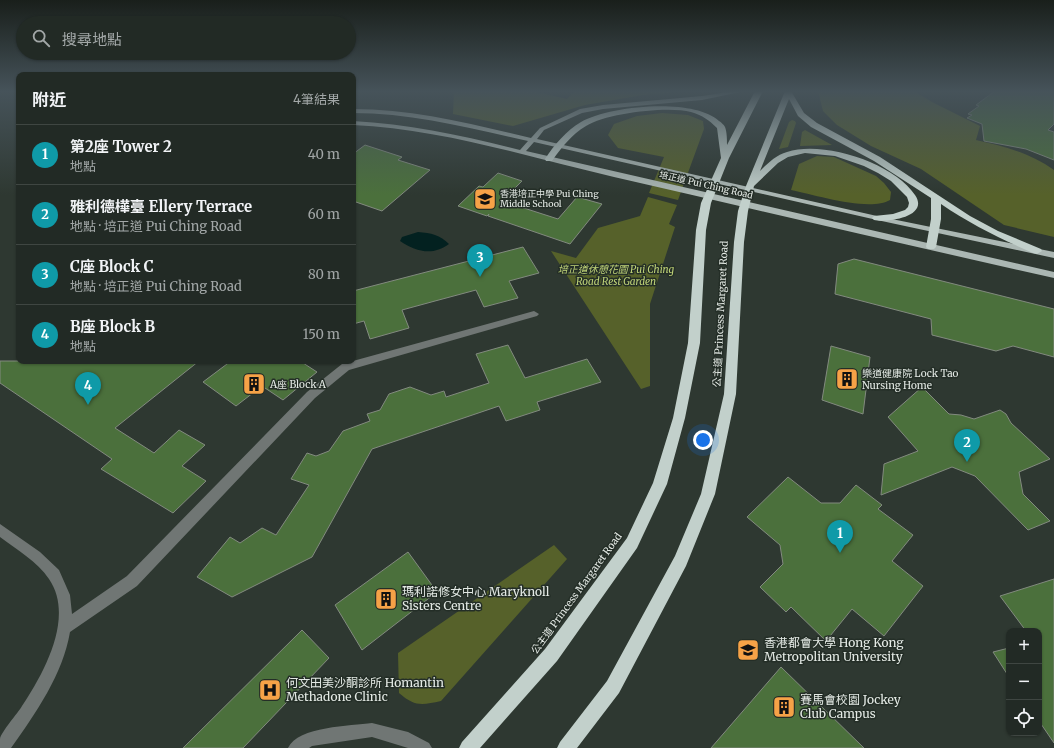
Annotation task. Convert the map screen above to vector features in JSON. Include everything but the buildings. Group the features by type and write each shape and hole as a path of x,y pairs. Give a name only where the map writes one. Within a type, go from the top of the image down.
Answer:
{"highway":[{"path":"549,159 558,146 580,126"},
{"path":"719,126 723,135 725,158"},
{"name":"公主道 Princess Margaret Road","path":"468,748 551,655 632,542 660,484 679,418 694,343 701,230 706,203 725,158 741,126"},
{"name":"公主道 Princess Margaret Road","path":"566,748 613,687 681,562 708,494 730,394 739,234 743,211 750,186 774,126"},
{"path":"815,126 876,159 967,218 995,233 1037,251"},
{"path":"750,186 777,161 791,153 813,151 834,154 867,164 880,170 899,183 910,193 913,206 908,213 898,217 878,218"},
{"path":"931,247 935,229 936,198"}],"main road":[{"name":"培正道 Pui Ching Road","path":"393,126 436,132 1054,275"},
{"name":"培正道 Pui Ching Road","path":"470,126 878,218 1054,255"},
{"path":"522,152 542,129 549,126"}],"street":[{"path":"64,626 132,581 311,395 346,367 534,314"},
{"path":"0,530 38,558 54,576 62,589 65,606 64,626 59,649 51,668 27,712 2,748"},
{"path":"296,748 309,739 372,730 408,740 424,748"}],"green space":[{"path":"613,126 704,126 704,129 678,200 649,193 664,157 618,148 608,135"},
{"path":"788,126 795,126 788,147 779,149"},
{"path":"838,126 980,126 976,140 1016,151 1036,159 1054,170 1054,237 1004,225 921,169 871,146"},
{"path":"805,130 832,145 800,146 802,132"},
{"path":"817,156 834,157 876,176 891,192 890,200 881,203 856,203 828,199 791,190 799,164"},
{"name":"培正道休憩花園 Pui Ching Road Rest Garden","path":"648,197 677,205 669,224 675,227 650,304 650,386 641,389 551,251 576,258 598,228 640,216"},
{"path":"554,545 567,559 441,701 419,704 410,701 399,693 398,653"}],"water":[{"path":"418,232 435,235 442,238 449,244 437,250 424,251 412,248 400,241 402,237"}],"place":[{"name":"香港培正中學 Pui Ching Middle School","path":"485,199"},
{"name":"C座 Block C","path":"480,277"},
{"name":"樂道健康院 Lock Tao Nursing Home","path":"847,379"},
{"name":"A座 Block A","path":"254,384"},
{"name":"B座 Block B","path":"88,405"},
{"name":"雅利德樺臺 Ellery Terrace","path":"967,462"},
{"name":"第2座 Tower 2","path":"840,553"},
{"name":"瑪利諾修女中心 Maryknoll Sisters Centre","path":"386,599"},
{"name":"香港都會大學 Hong Kong Metropolitan University","path":"748,650"},
{"name":"何文田美沙酮診所 Homantin Methadone Clinic","path":"270,690"},
{"name":"賽馬會校園 Jockey Club Campus","path":"784,707"}]}
